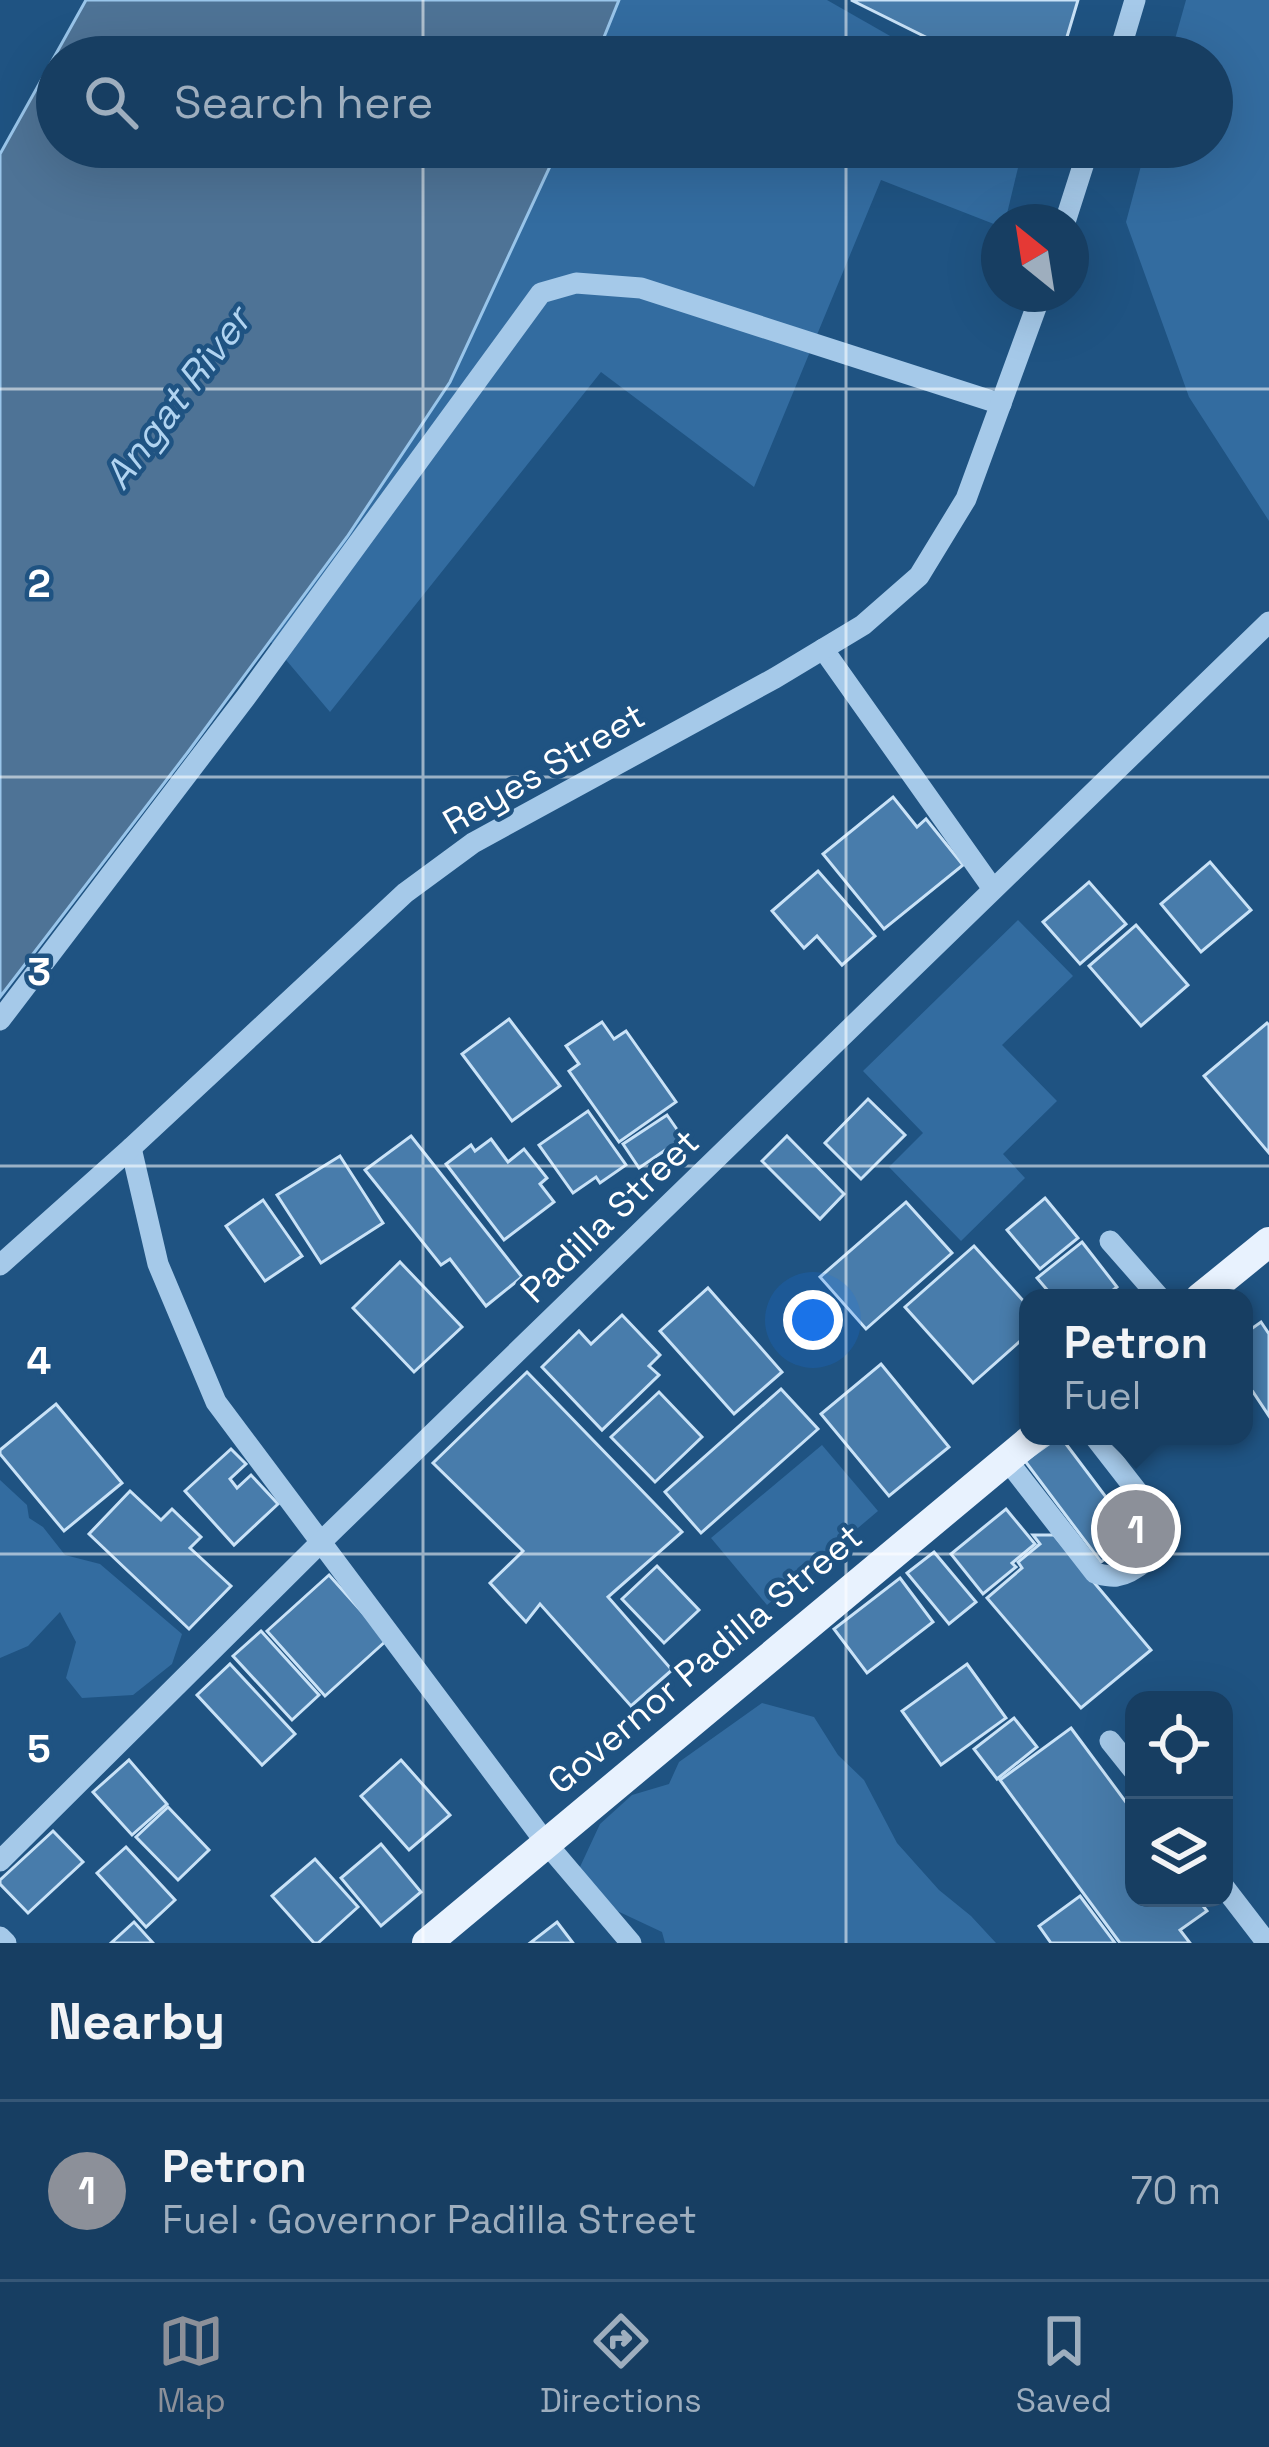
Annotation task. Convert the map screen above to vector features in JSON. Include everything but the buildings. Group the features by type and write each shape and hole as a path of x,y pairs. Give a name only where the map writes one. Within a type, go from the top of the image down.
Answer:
{"main road":[{"path":"1211,1289 1269,1242"},
{"name":"Governor Padilla Street","path":"427,1943 1024,1445"}],"street":[{"path":"1124,36 1135,0"},
{"path":"1071,204 1082,168"},
{"path":"0,1020 246,697 541,293 576,283 641,288 1001,404"},
{"name":"Reyes Street","path":"0,1265 405,893 473,843 823,650 863,625 919,576 966,499 1034,312"},
{"name":"Padilla Street","path":"0,1861 322,1541 1269,622"},
{"path":"823,650 994,889"},
{"path":"131,1148 158,1264 216,1402 546,1843 631,1943"},
{"path":"1110,1241 1152,1289"},
{"path":"1007,1460 1095,1573 1113,1577 1130,1572 1164,1545 1168,1535 1101,1445"},
{"path":"1110,1741 1125,1760"},
{"path":"1233,1899 1267,1943"}],"shaded area":[{"path":"619,0 827,0 890,36 604,36"},
{"path":"1186,0 1269,0 1269,521 1189,397 1126,222 1140,168 1233,168 1233,36 1176,36"},
{"path":"549,168 1018,168 1009,204 981,204 981,219 881,180 754,487 601,372 330,712 270,641 347,537 450,382"},
{"path":"1018,920 1073,976 1002,1045 1057,1101 1003,1154 1025,1178 961,1241 889,1167 923,1133 863,1071"},
{"path":"822,1445 878,1511 767,1605 711,1538"},
{"path":"0,1480 27,1505 29,1518 43,1527 65,1555 100,1564 182,1634 172,1664 133,1695 82,1698 66,1678 76,1642 60,1612 28,1646 0,1658"},
{"path":"762,1703 814,1717 838,1755 864,1780 897,1843 996,1943 665,1943 662,1932 613,1909 579,1869 600,1824 632,1795 669,1784 679,1762"}],"water":[{"path":"86,0 619,0 604,36 66,36"},
{"name":"Angat River","path":"36,90 36,168 549,168 450,382 347,537 0,997 0,154"}],"place":[{"name":"Petron","path":"1136,1529"}]}
